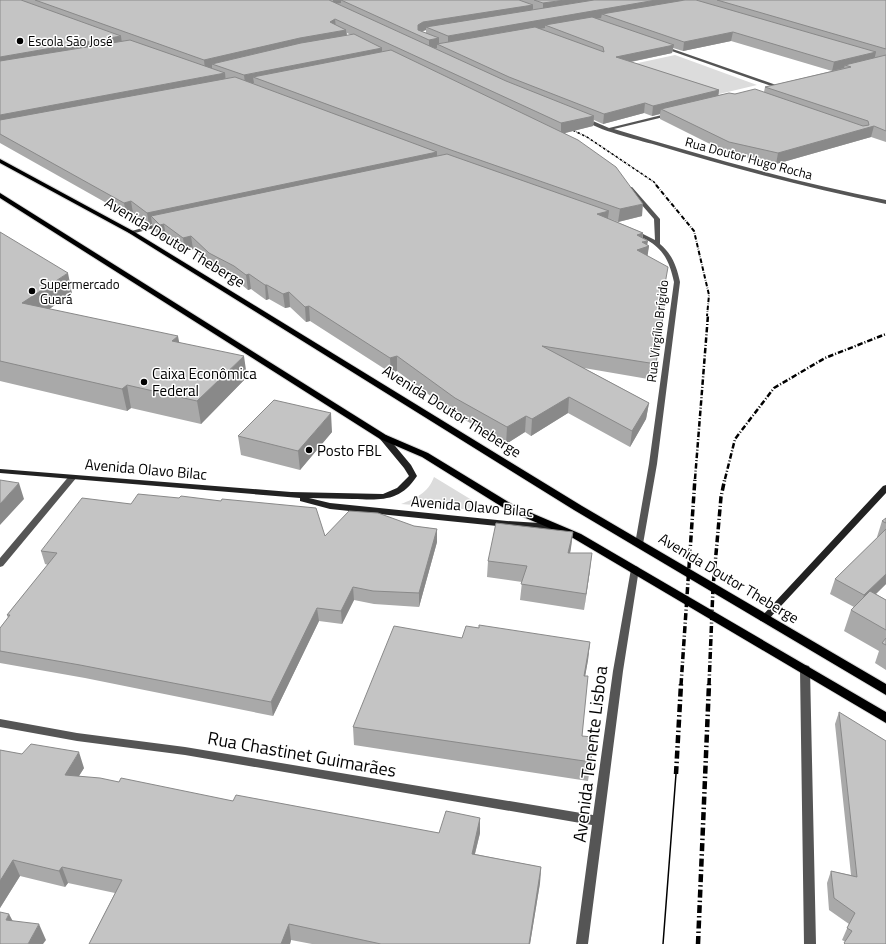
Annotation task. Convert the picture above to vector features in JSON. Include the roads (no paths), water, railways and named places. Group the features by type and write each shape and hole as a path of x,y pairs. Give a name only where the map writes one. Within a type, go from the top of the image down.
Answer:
{"main road":[{"name":"Avenida Doutor Theberge","path":"0,161 131,232 578,508 886,690"},
{"path":"0,195 383,437 425,455 511,508 577,536 886,718"}],"street":[{"path":"660,46 778,87"},
{"path":"771,89 785,86"},
{"path":"579,117 608,129 675,113"},
{"name":"Rua Doutor Hugo Rocha","path":"608,129 774,178 828,191 886,202"},
{"path":"627,184 657,220 658,243"},
{"path":"131,232 172,222"},
{"name":"Rua Virgílio Brígido","path":"630,229 658,243 668,253 677,282 653,464 639,544"},
{"name":"Avenida Olavo Bilac","path":"0,471 291,495 383,497 397,493 407,486 413,476 408,467 383,437"},
{"path":"0,564 73,477"},
{"path":"764,619 886,488"},
{"name":"Avenida Olavo Bilac","path":"291,495 330,506 499,523 556,527"},
{"name":"Avenida Tenente Lisboa","path":"582,944 618,671 635,569"},
{"path":"805,669 810,944"},
{"name":"Rua Chastinet Guimarães","path":"0,723 77,737 185,751 598,821"}],"tram line":[{"path":"663,944 676,774"}],"railway":[{"path":"564,126 587,137 654,182 657,186"},
{"path":"656,185 694,231 709,295 707,316"},
{"path":"695,479 708,315"},
{"path":"725,479 735,439 774,388 825,358 886,334"},
{"path":"681,685 695,478"},
{"path":"709,685 713,588 721,497 725,478"},
{"path":"676,774 681,684"},
{"path":"698,944 709,684"}],"place":[{"name":"Escola São José","path":"20,41"},
{"name":"Supermercado Guará","path":"32,291"},
{"name":"Caixa Econômica Federal","path":"144,382"},
{"name":"Posto FBL","path":"309,450"}]}
